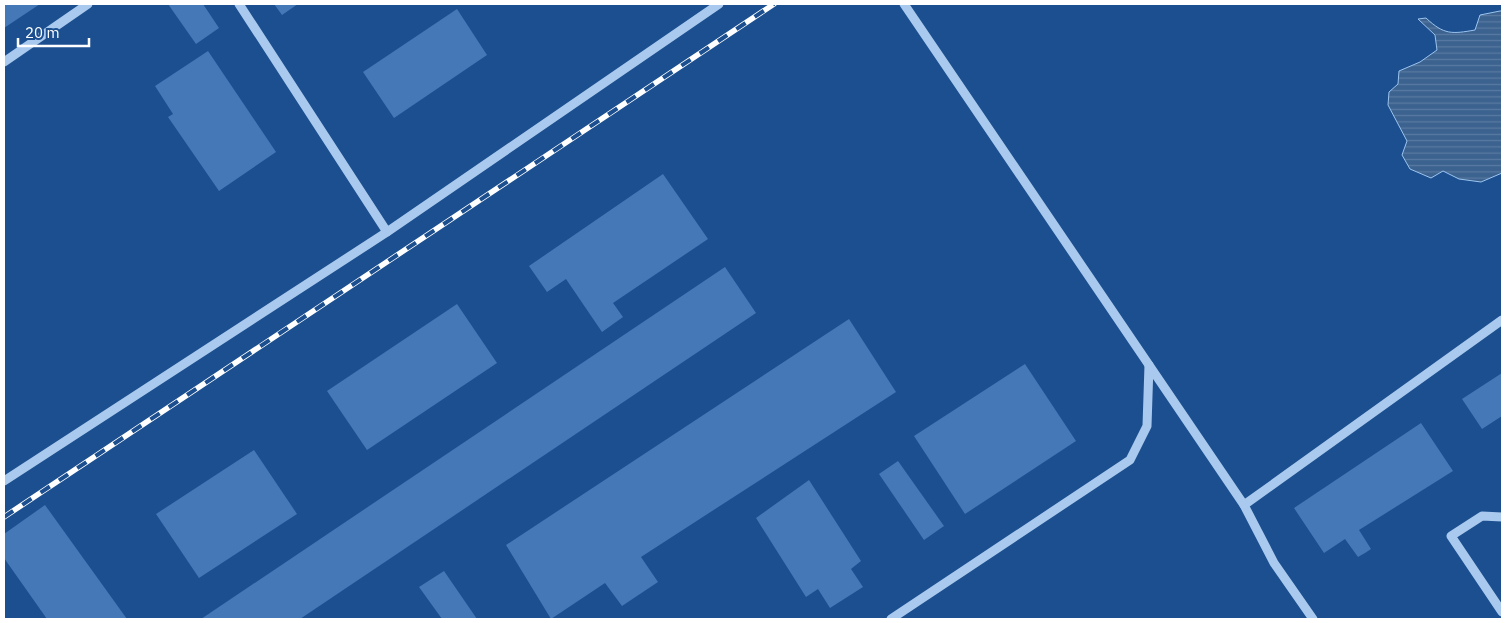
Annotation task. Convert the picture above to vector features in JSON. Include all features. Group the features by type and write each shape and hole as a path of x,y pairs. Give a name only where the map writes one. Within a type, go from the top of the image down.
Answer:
{"lane":[{"path":"4,62 88,4"},
{"path":"239,4 387,232"},
{"path":"4,481 387,232 719,4"},
{"path":"904,4 1244,505 1274,563 1313,619"},
{"path":"1244,505 1502,320"},
{"path":"891,619 1130,460 1147,426 1149,365"},
{"path":"1502,517 1482,516 1452,536 1502,612"}],"water":[{"path":"1502,11 1502,173 1481,182 1459,179 1443,171 1431,178 1410,169 1402,155 1407,141 1388,105 1389,92 1398,84 1399,71 1420,62 1437,50 1435,35 1418,19 1426,18 1438,28 1449,32 1460,32 1475,30 1480,15"}],"building":[{"path":"4,4 40,4 4,28"},
{"path":"168,4 203,4 219,28 196,44"},
{"path":"274,4 298,4 282,15"},
{"path":"457,9 487,55 394,118 363,72"},
{"path":"208,51 276,152 219,191 168,117 173,114 155,86"},
{"path":"663,174 708,239 613,303 623,317 602,332 566,279 547,292 529,266"},
{"path":"725,267 756,313 300,619 201,619"},
{"path":"457,304 497,363 367,450 327,391"},
{"path":"849,319 896,392 641,557 658,582 622,606 605,583 551,619 506,545"},
{"path":"1025,364 1076,441 965,514 914,436"},
{"path":"1502,373 1502,416 1482,429 1462,399"},
{"path":"1421,423 1453,471 1359,530 1371,549 1365,553 1358,557 1345,539 1324,553 1294,508"},
{"path":"254,450 297,514 199,578 156,514"},
{"path":"898,461 944,526 924,540 879,474"},
{"path":"809,480 861,561 851,569 863,587 830,608 818,589 806,597 756,518"},
{"path":"45,505 127,619 47,619 4,558 4,534"},
{"path":"444,571 477,619 442,619 419,587"}],"railway":[{"path":"4,517 774,4"}]}
